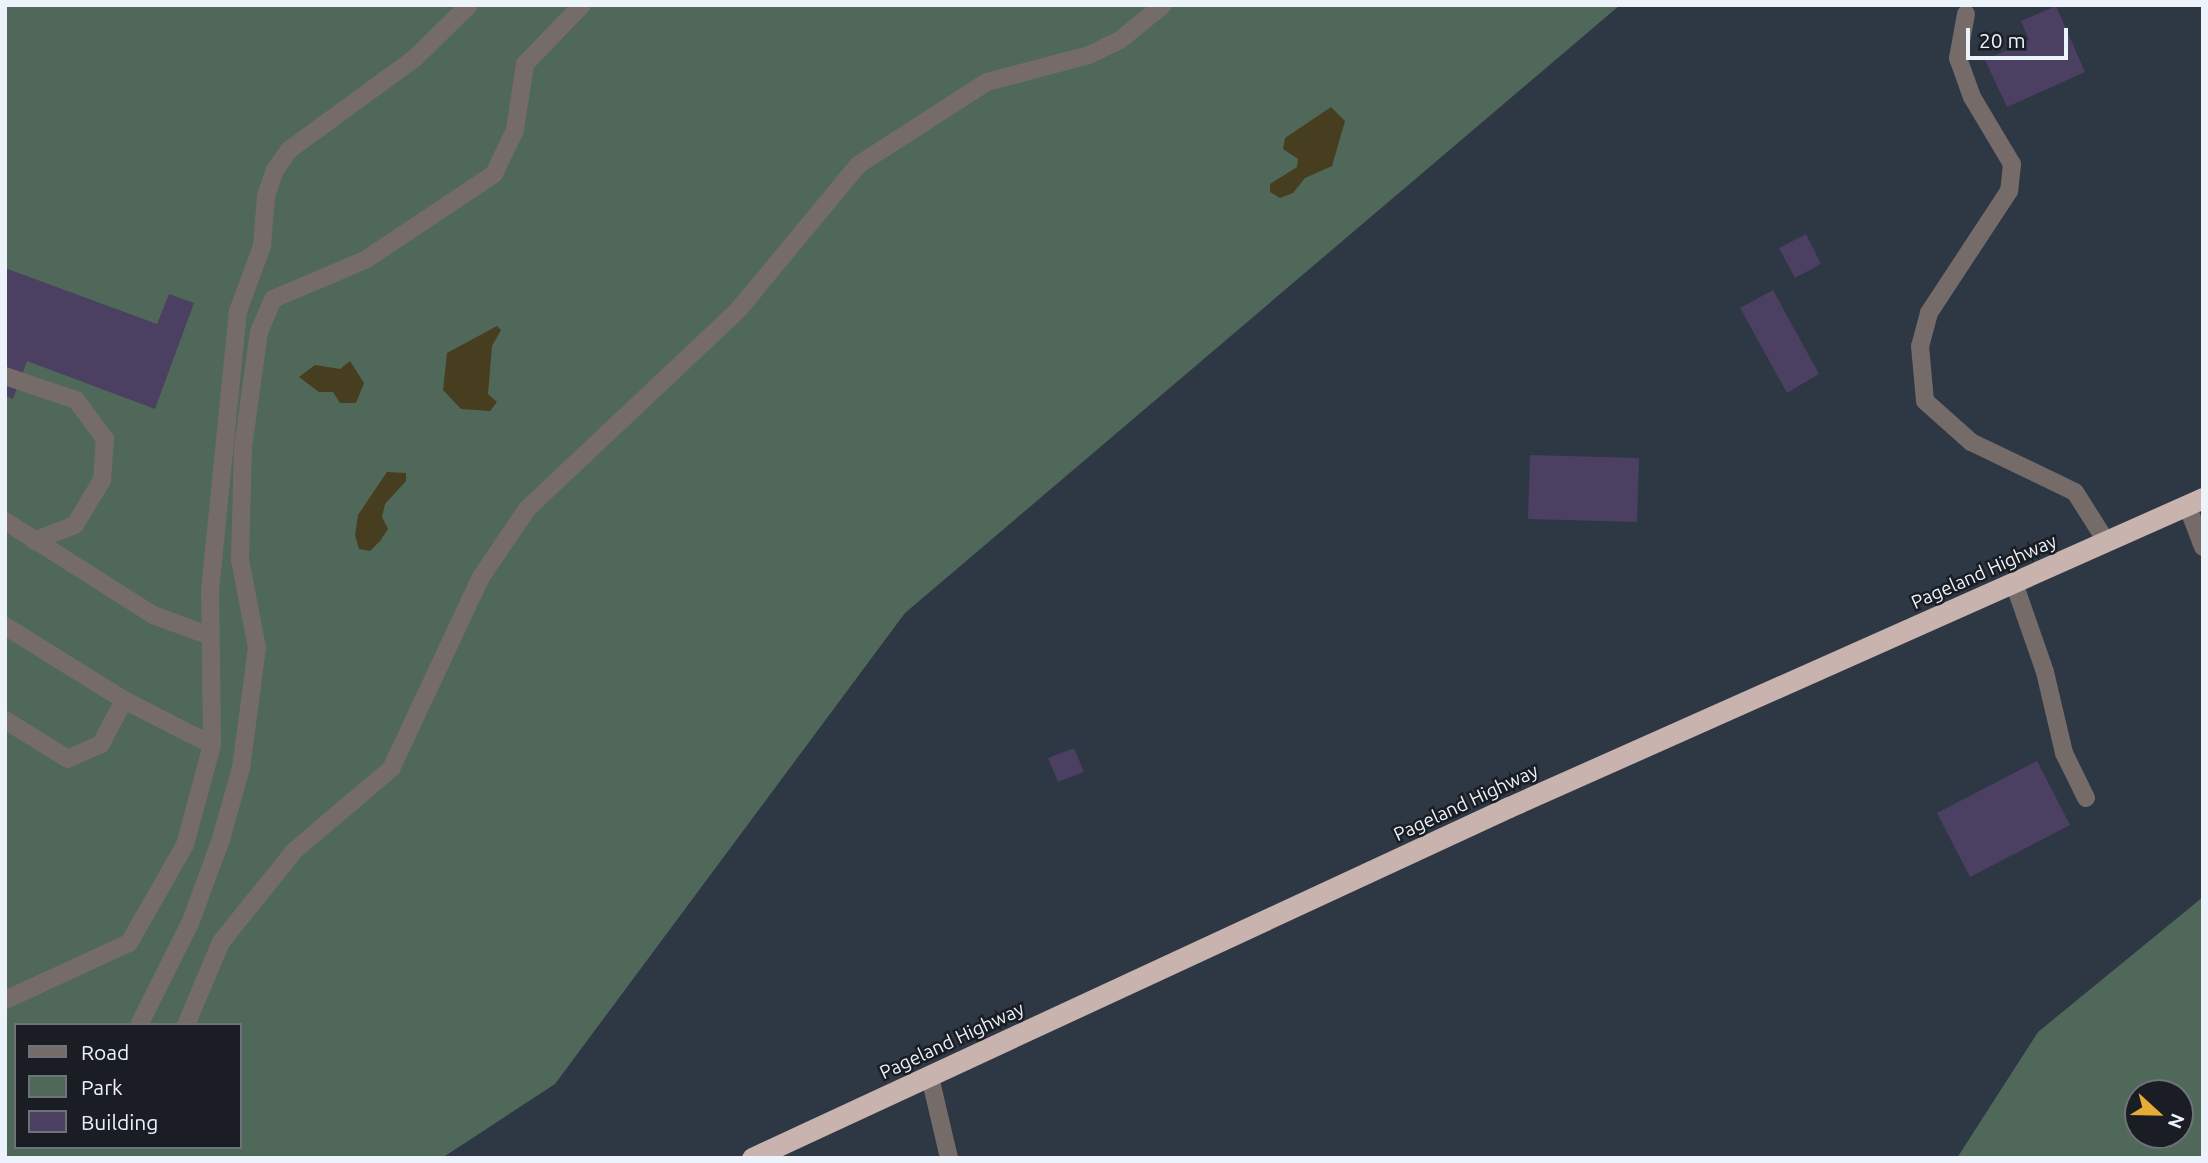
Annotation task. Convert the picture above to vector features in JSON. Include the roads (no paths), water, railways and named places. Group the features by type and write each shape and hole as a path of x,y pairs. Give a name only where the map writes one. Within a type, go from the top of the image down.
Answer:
{"highway":[{"name":"Pageland Highway","path":"752,1158 1509,807 2195,501"}],"lane":[{"path":"5,1000 129,943 185,845 212,745 210,591 238,311 262,246 266,196 275,170 289,150 415,58 469,5"},
{"path":"140,1023 191,921 222,839 241,768 257,648 240,561 243,447 259,332 273,299 365,260 494,174 515,130 525,64 582,5"},
{"path":"187,1023 221,942 295,850 391,769 481,577 527,509 739,310 858,166 987,82 1089,55 1120,40 1163,5"},
{"path":"1966,14 1958,58 1972,97 2011,164 2010,191 1929,313 1920,346 1925,401 1970,442 2075,492 2106,541"},
{"path":"5,376 76,400 105,439 102,480 75,525 34,541"},
{"path":"2195,501 2203,547"},
{"path":"5,521 153,615 210,636"},
{"path":"2014,583 2045,672 2064,752 2086,798"},
{"path":"5,625 124,700 212,745"},
{"path":"5,720 68,759 101,744 124,700"},
{"path":"930,1077 949,1158"}]}
